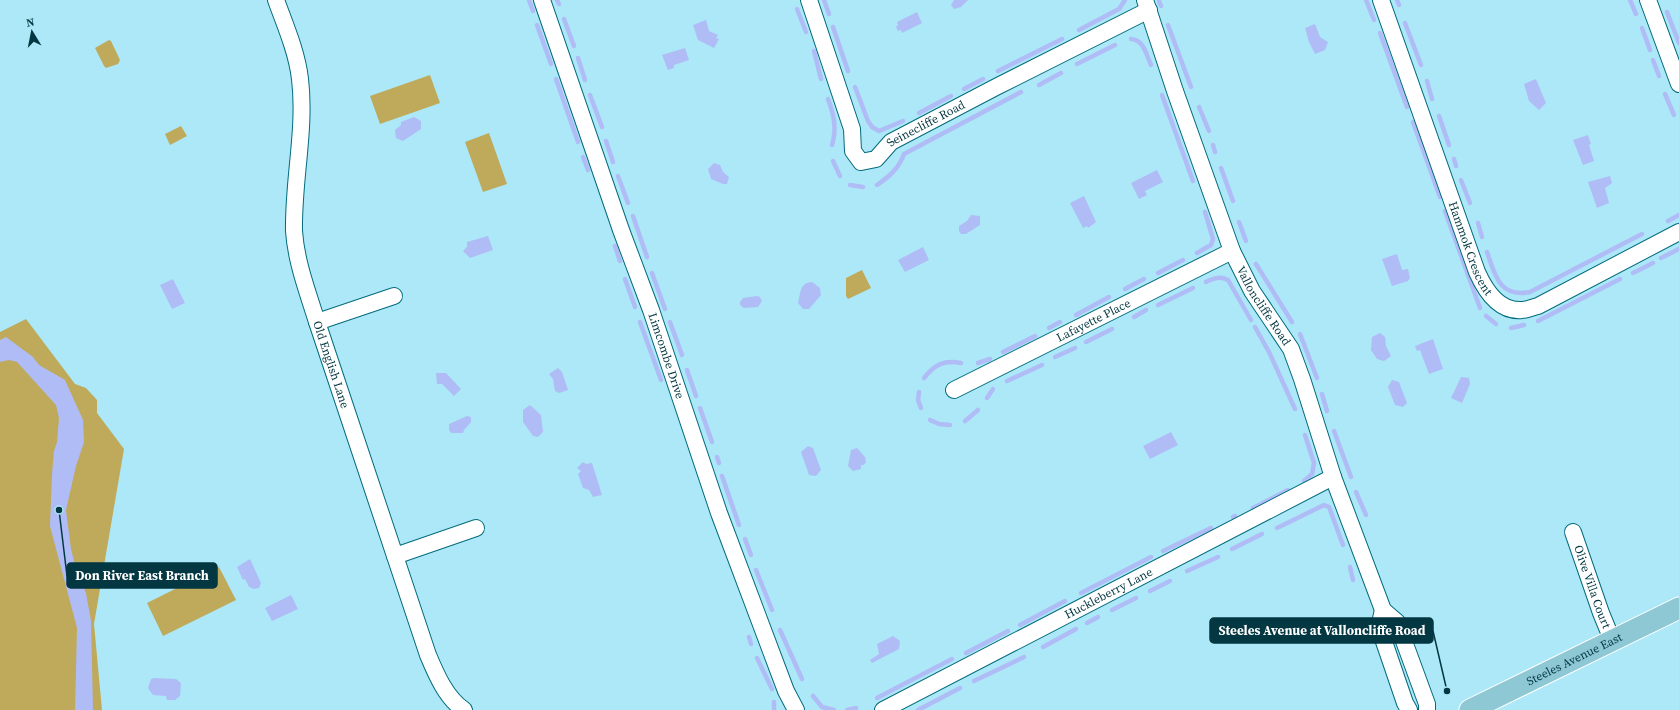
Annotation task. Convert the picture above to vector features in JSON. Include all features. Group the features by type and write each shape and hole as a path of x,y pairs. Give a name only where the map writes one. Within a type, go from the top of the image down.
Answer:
{"main road":[{"name":"Steeles Avenue East","path":"1470,710 1613,642 1679,608"}],"street":[{"name":"Old English Lane","path":"276,0 296,55 300,78 301,109 294,230 298,256 317,322 434,670 452,699 464,710"},
{"name":"Limcombe Drive","path":"542,0 621,230 651,310 719,513 786,691 796,710"},
{"name":"Seinecliffe Road","path":"809,0 852,130 853,151 861,162 876,159 891,142 1147,5"},
{"name":"Hammok Crescent","path":"1381,0 1477,272 1485,289 1498,303 1508,308 1522,310 1538,306 1679,232"},
{"path":"1648,0 1679,84"},
{"name":"Valloncliffe Road","path":"1147,5 1175,91 1232,251 1252,291 1291,349 1334,477 1383,610 1397,622 1427,704 1427,710"},
{"name":"Lafayette Place","path":"954,390 1232,251"},
{"path":"317,322 394,296"},
{"name":"Huckleberry Lane","path":"884,710 1334,477"},
{"path":"395,556 476,528"},
{"name":"Olive Villa Court","path":"1573,532 1601,613 1613,642"},
{"name":"Valloncliffe Road","path":"1383,610 1379,627 1405,703 1409,710"}],"shaded area":[{"path":"109,40 111,41 120,60 118,64 106,68 95,48"},
{"path":"430,75 440,103 380,124 370,96"},
{"path":"181,126 187,136 170,145 165,134"},
{"path":"489,133 507,184 483,192 465,142"},
{"path":"862,270 871,288 848,299 846,296 846,278"},
{"path":"26,319 75,384 86,388 97,400 97,413 124,449 94,624 102,710 0,710 0,332"},
{"path":"219,567 236,600 163,636 147,603"}],"water":[{"path":"954,0 968,0 961,7 954,9 951,5"},
{"path":"917,12 922,23 902,33 901,30 898,31 896,27 898,25 897,22"},
{"path":"706,20 709,31 718,35 716,38 719,39 714,48 698,40 693,25"},
{"path":"1315,24 1320,37 1328,42 1325,50 1315,54 1309,42 1305,28"},
{"path":"685,48 689,60 674,65 674,68 668,70 662,55"},
{"path":"1536,79 1546,103 1539,110 1529,101 1524,84"},
{"path":"414,117 421,121 421,129 403,141 396,138 395,130 401,125 401,122"},
{"path":"1588,135 1591,144 1589,145 1594,161 1583,165 1573,140"},
{"path":"714,163 720,165 723,172 729,177 727,184 711,179 708,169"},
{"path":"1157,170 1163,182 1145,191 1147,195 1139,199 1131,183"},
{"path":"1610,176 1612,183 1605,188 1609,203 1597,208 1588,182"},
{"path":"1084,196 1096,222 1088,228 1087,226 1083,228 1070,203"},
{"path":"971,215 980,216 980,225 966,234 961,234 959,231 959,226 967,221"},
{"path":"488,236 493,250 470,258 463,251 467,247 467,242"},
{"path":"923,247 929,260 905,272 898,260"},
{"path":"1397,254 1402,270 1408,269 1410,278 1408,281 1392,286 1382,259"},
{"path":"173,279 185,303 172,309 160,285"},
{"path":"812,282 820,288 821,295 809,309 803,309 798,303 801,289 805,284"},
{"path":"760,297 762,301 758,307 744,308 740,305 743,298"},
{"path":"1380,333 1385,337 1386,346 1391,356 1384,361 1377,359 1371,350 1372,337"},
{"path":"6,337 33,357 39,365 65,380 83,420 84,442 76,466 66,510 71,549 76,569 86,593 91,621 93,710 75,710 77,628 50,526 52,474 59,418 56,405 17,362 9,360 0,362 0,340"},
{"path":"1433,339 1443,369 1429,374 1420,350 1417,351 1415,346"},
{"path":"558,368 562,372 568,390 559,393 555,391 553,379 549,374"},
{"path":"436,373 446,373 461,389 454,396 442,384 437,384"},
{"path":"1461,377 1469,378 1470,384 1462,403 1451,398"},
{"path":"1392,380 1399,382 1407,403 1403,407 1395,405 1388,387"},
{"path":"530,405 541,415 543,432 538,437 533,436 523,422 523,410"},
{"path":"467,416 471,417 471,422 463,433 451,433 449,430 449,424"},
{"path":"1171,432 1178,445 1150,459 1143,446"},
{"path":"808,446 813,448 821,470 816,476 809,475 801,452"},
{"path":"857,448 865,457 866,462 864,465 861,465 861,469 853,471 848,466 851,450"},
{"path":"583,462 586,464 592,463 602,495 593,497 589,490 583,488 578,474 581,471 577,468"},
{"path":"250,559 261,583 259,588 254,589 249,587 245,579 243,580 237,567"},
{"path":"291,595 298,609 272,621 265,608"},
{"path":"893,636 900,641 899,649 872,663 870,660 879,654 877,644"},
{"path":"151,679 176,679 181,683 180,696 175,700 167,700 166,696 153,695 148,688"}],"waterway":[{"path":"529,0 533,11"},
{"path":"557,0 559,4"},
{"path":"824,0 829,14"},
{"path":"1079,30 1119,9 1125,0"},
{"path":"1366,0 1374,20"},
{"path":"1397,0 1399,5"},
{"path":"1630,0 1636,14"},
{"path":"1159,1 1161,6"},
{"path":"797,9 806,32"},
{"path":"1667,12 1679,43"},
{"path":"564,19 574,46"},
{"path":"1405,23 1421,65"},
{"path":"537,25 551,64"},
{"path":"1168,25 1191,87"},
{"path":"833,27 848,71"},
{"path":"1642,28 1650,50"},
{"path":"1380,33 1407,107"},
{"path":"998,71 1062,39"},
{"path":"1131,39 1142,45 1151,65"},
{"path":"1077,64 1115,45"},
{"path":"814,51 821,79"},
{"path":"578,58 585,80"},
{"path":"1653,60 1659,76"},
{"path":"1039,85 1061,73"},
{"path":"556,79 578,142"},
{"path":"964,89 983,79"},
{"path":"1427,81 1432,99"},
{"path":"855,87 868,121 872,127 879,131 903,121"},
{"path":"877,185 894,171 904,154 1021,92"},
{"path":"1665,94 1674,115"},
{"path":"590,95 602,127"},
{"path":"1162,95 1193,181"},
{"path":"919,113 951,96"},
{"path":"828,99 834,122 834,139 832,145"},
{"path":"1199,107 1209,131"},
{"path":"1439,116 1449,145"},
{"path":"1413,122 1440,197"},
{"path":"606,141 613,162"},
{"path":"1213,145 1215,152"},
{"path":"583,157 588,170"},
{"path":"1454,159 1456,166"},
{"path":"833,161 840,176"},
{"path":"1221,168 1233,201"},
{"path":"618,176 628,203"},
{"path":"1461,180 1470,203"},
{"path":"850,185 863,187"},
{"path":"1445,211 1480,308"},
{"path":"1197,253 1211,245 1213,239 1205,212"},
{"path":"1668,221 1679,215"},
{"path":"633,216 647,257"},
{"path":"1239,222 1246,241"},
{"path":"1478,223 1482,237"},
{"path":"1487,252 1496,276 1505,288 1511,292 1530,292 1642,234"},
{"path":"615,246 620,261"},
{"path":"1661,258 1679,249"},
{"path":"1158,273 1183,260"},
{"path":"1633,273 1653,263"},
{"path":"1256,264 1292,322"},
{"path":"652,273 665,309"},
{"path":"1206,282 1217,278 1228,280 1251,320"},
{"path":"625,279 635,307"},
{"path":"1125,289 1144,279"},
{"path":"1538,321 1620,279"},
{"path":"1158,305 1193,288"},
{"path":"1076,315 1109,297"},
{"path":"1134,317 1146,310"},
{"path":"1486,316 1496,324"},
{"path":"640,322 661,380"},
{"path":"670,322 682,355"},
{"path":"1049,328 1060,322"},
{"path":"1511,328 1524,325"},
{"path":"1255,327 1269,352 1295,409"},
{"path":"1086,342 1112,329"},
{"path":"1300,334 1317,378"},
{"path":"1003,352 1035,336"},
{"path":"1055,357 1075,348"},
{"path":"978,363 990,359"},
{"path":"924,378 932,369 940,364 950,362 961,363"},
{"path":"1007,381 1042,365"},
{"path":"687,370 696,396"},
{"path":"987,398 993,389"},
{"path":"919,392 918,400 921,408"},
{"path":"1322,394 1327,411"},
{"path":"700,408 712,442"},
{"path":"965,421 978,410"},
{"path":"930,420 939,424 950,425"},
{"path":"1334,431 1351,477"},
{"path":"1304,481 1312,474 1314,463 1305,435"},
{"path":"717,457 719,463"},
{"path":"722,476 739,525"},
{"path":"1253,508 1288,490"},
{"path":"1356,492 1366,515"},
{"path":"1277,528 1324,505 1329,507 1343,545"},
{"path":"1163,551 1211,528"},
{"path":"1232,549 1262,534"},
{"path":"745,539 751,555"},
{"path":"1081,593 1151,557"},
{"path":"1187,571 1218,557"},
{"path":"1350,567 1353,580"},
{"path":"756,570 772,610"},
{"path":"1150,591 1170,581"},
{"path":"1112,610 1136,598"},
{"path":"1020,625 1065,601"},
{"path":"1087,623 1098,617"},
{"path":"1043,647 1076,629"},
{"path":"780,630 802,679"},
{"path":"966,653 1008,631"},
{"path":"749,637 751,644"},
{"path":"974,681 1024,657"},
{"path":"757,658 772,689"},
{"path":"877,698 952,659"},
{"path":"918,710 960,688"},
{"path":"813,696 822,707 834,710"},
{"path":"774,702 774,710"},
{"path":"847,710 856,708"}],"place":[{"name":"Don River East Branch","path":"59,510"},
{"name":"Steeles Avenue at Valloncliffe Road","path":"1447,691"}]}
